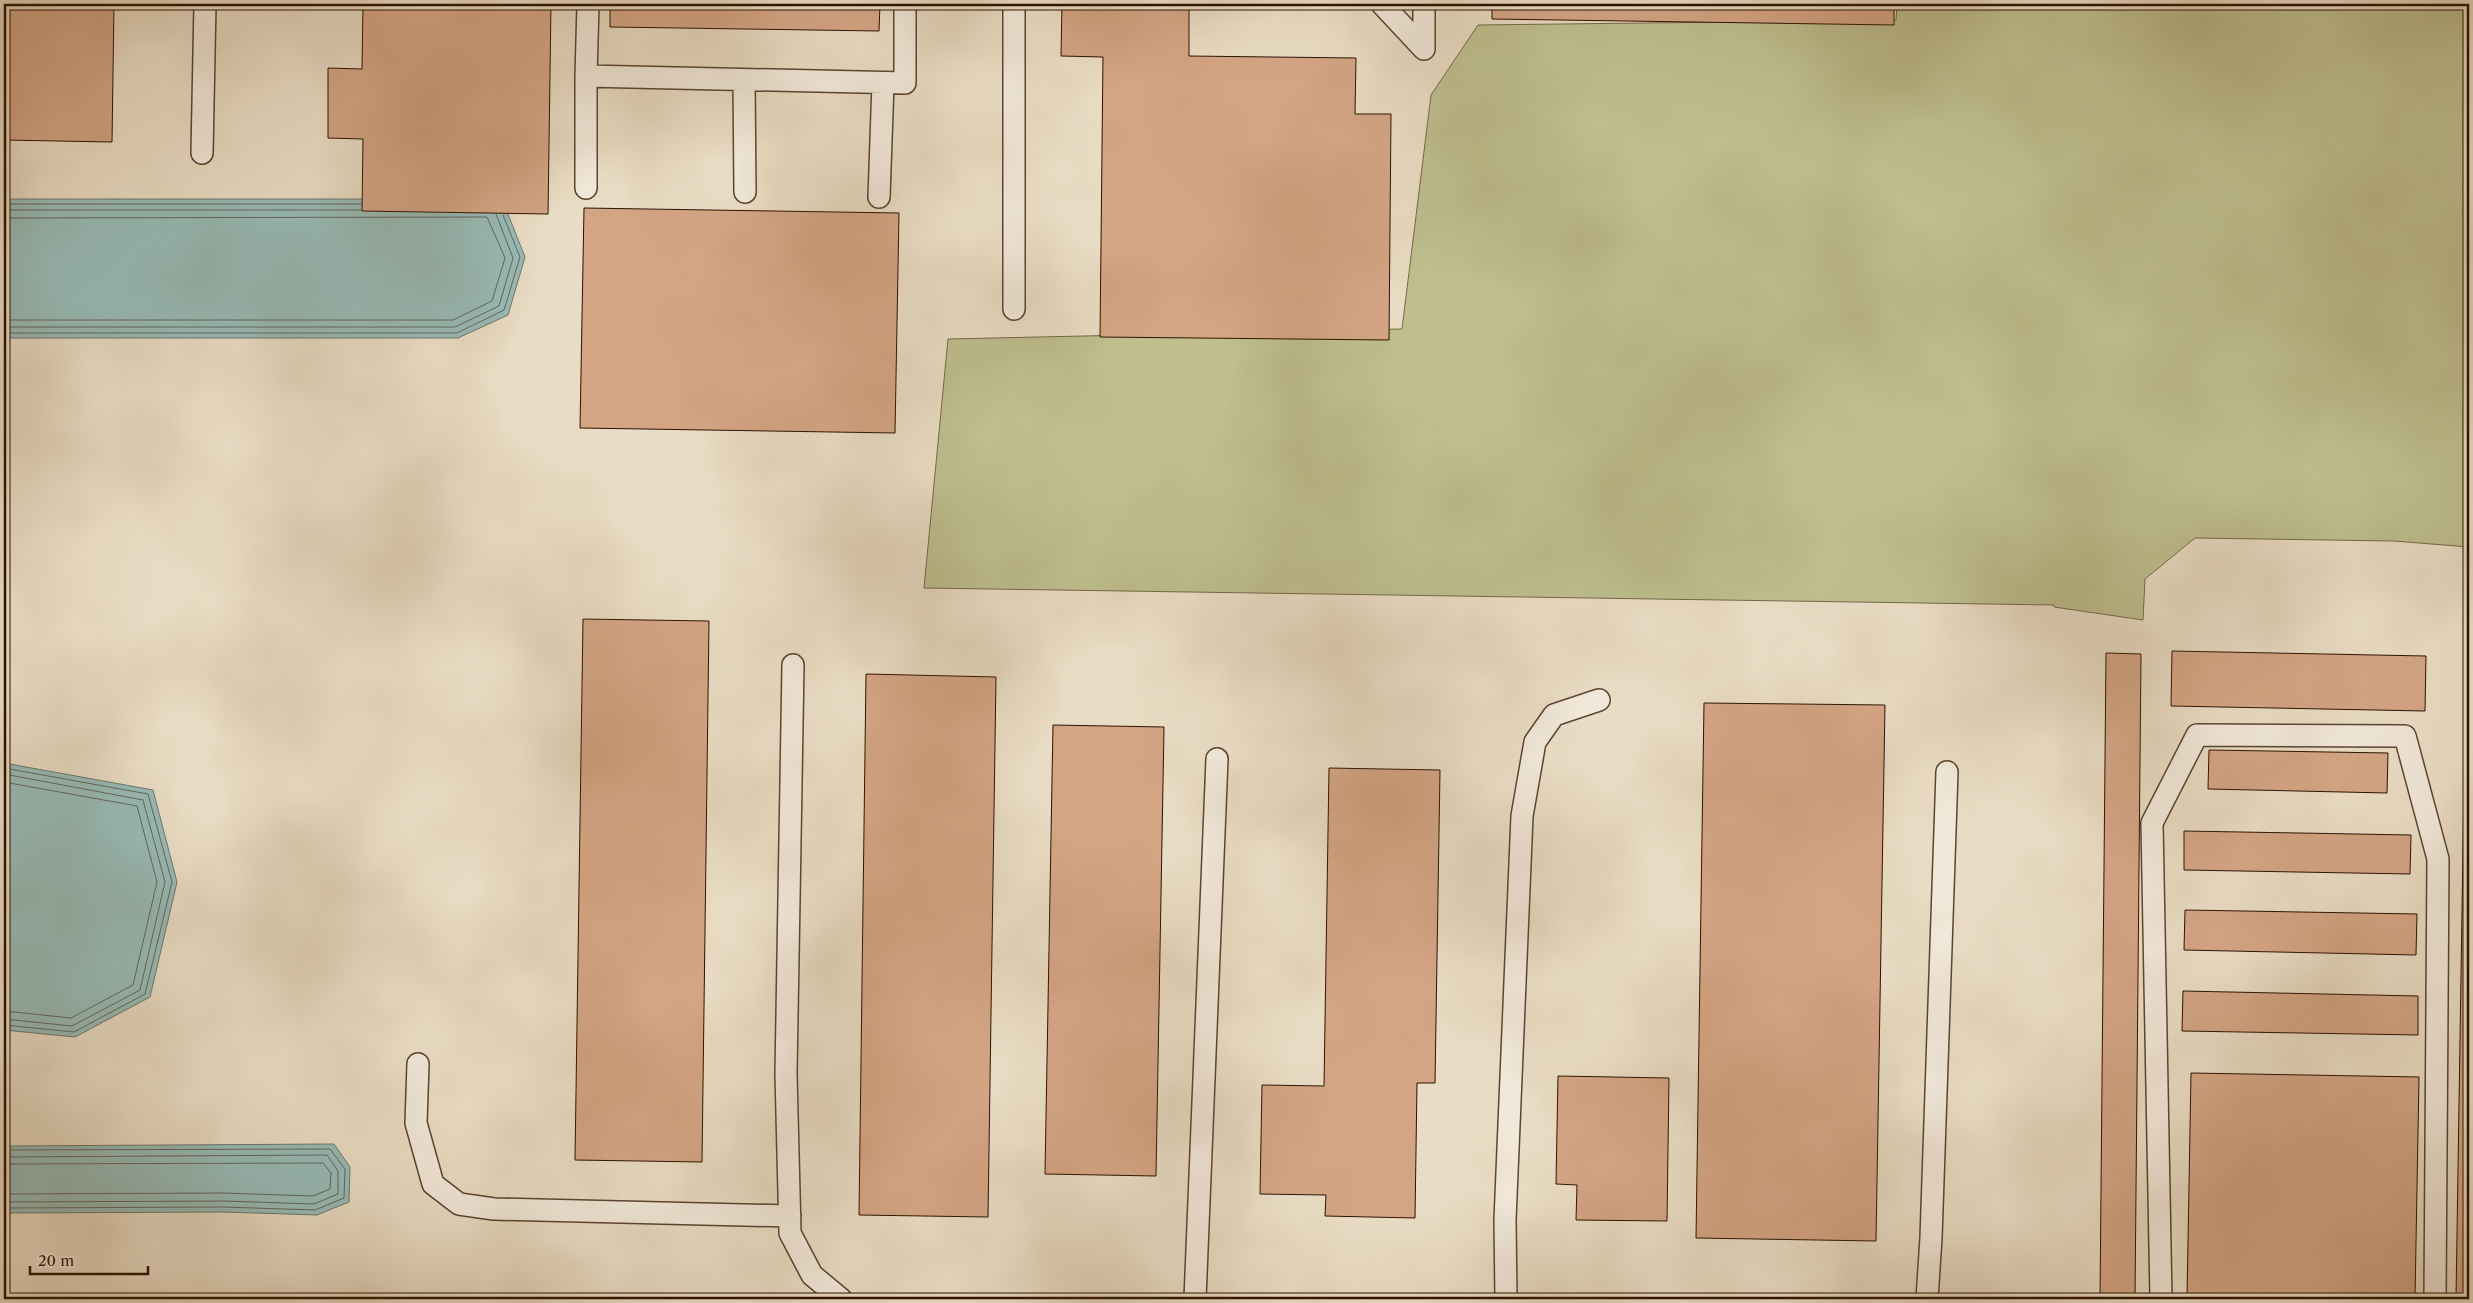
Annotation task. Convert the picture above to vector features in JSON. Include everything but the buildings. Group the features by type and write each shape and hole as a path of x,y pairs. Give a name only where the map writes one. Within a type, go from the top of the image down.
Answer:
{"lane":[{"path":"202,153 205,4"},
{"path":"586,188 588,4"},
{"path":"586,76 905,83 905,4"},
{"path":"1014,4 1014,309"},
{"path":"1382,4 1424,49 1424,4"},
{"path":"744,80 745,192"},
{"path":"879,197 883,83"},
{"path":"793,665 786,1074 790,1233 812,1275 842,1299"},
{"path":"1506,1299 1505,1220 1522,816 1536,742 1554,715 1599,700"},
{"path":"2162,1299 2152,823 2197,735 2227,735 2404,736 2438,859 2434,1299"},
{"path":"1195,1299 1217,759"},
{"path":"1927,1299 1932,1238 1947,772"},
{"path":"418,1064 416,1123 433,1184 459,1204 494,1209 790,1216"}],"green space":[{"path":"1897,4 2469,4 2469,547 2394,541 2195,538 2145,579 2143,620 2054,607 2054,605 924,588 948,339 1402,329 1431,95 1478,25 1896,20"}],"water":[{"path":"4,199 502,199 525,257 508,315 458,338 4,338"},
{"path":"4,763 153,790 177,882 150,997 75,1037 4,1030"},
{"path":"334,1144 350,1167 349,1202 317,1215 223,1212 4,1213 4,1146"}]}
